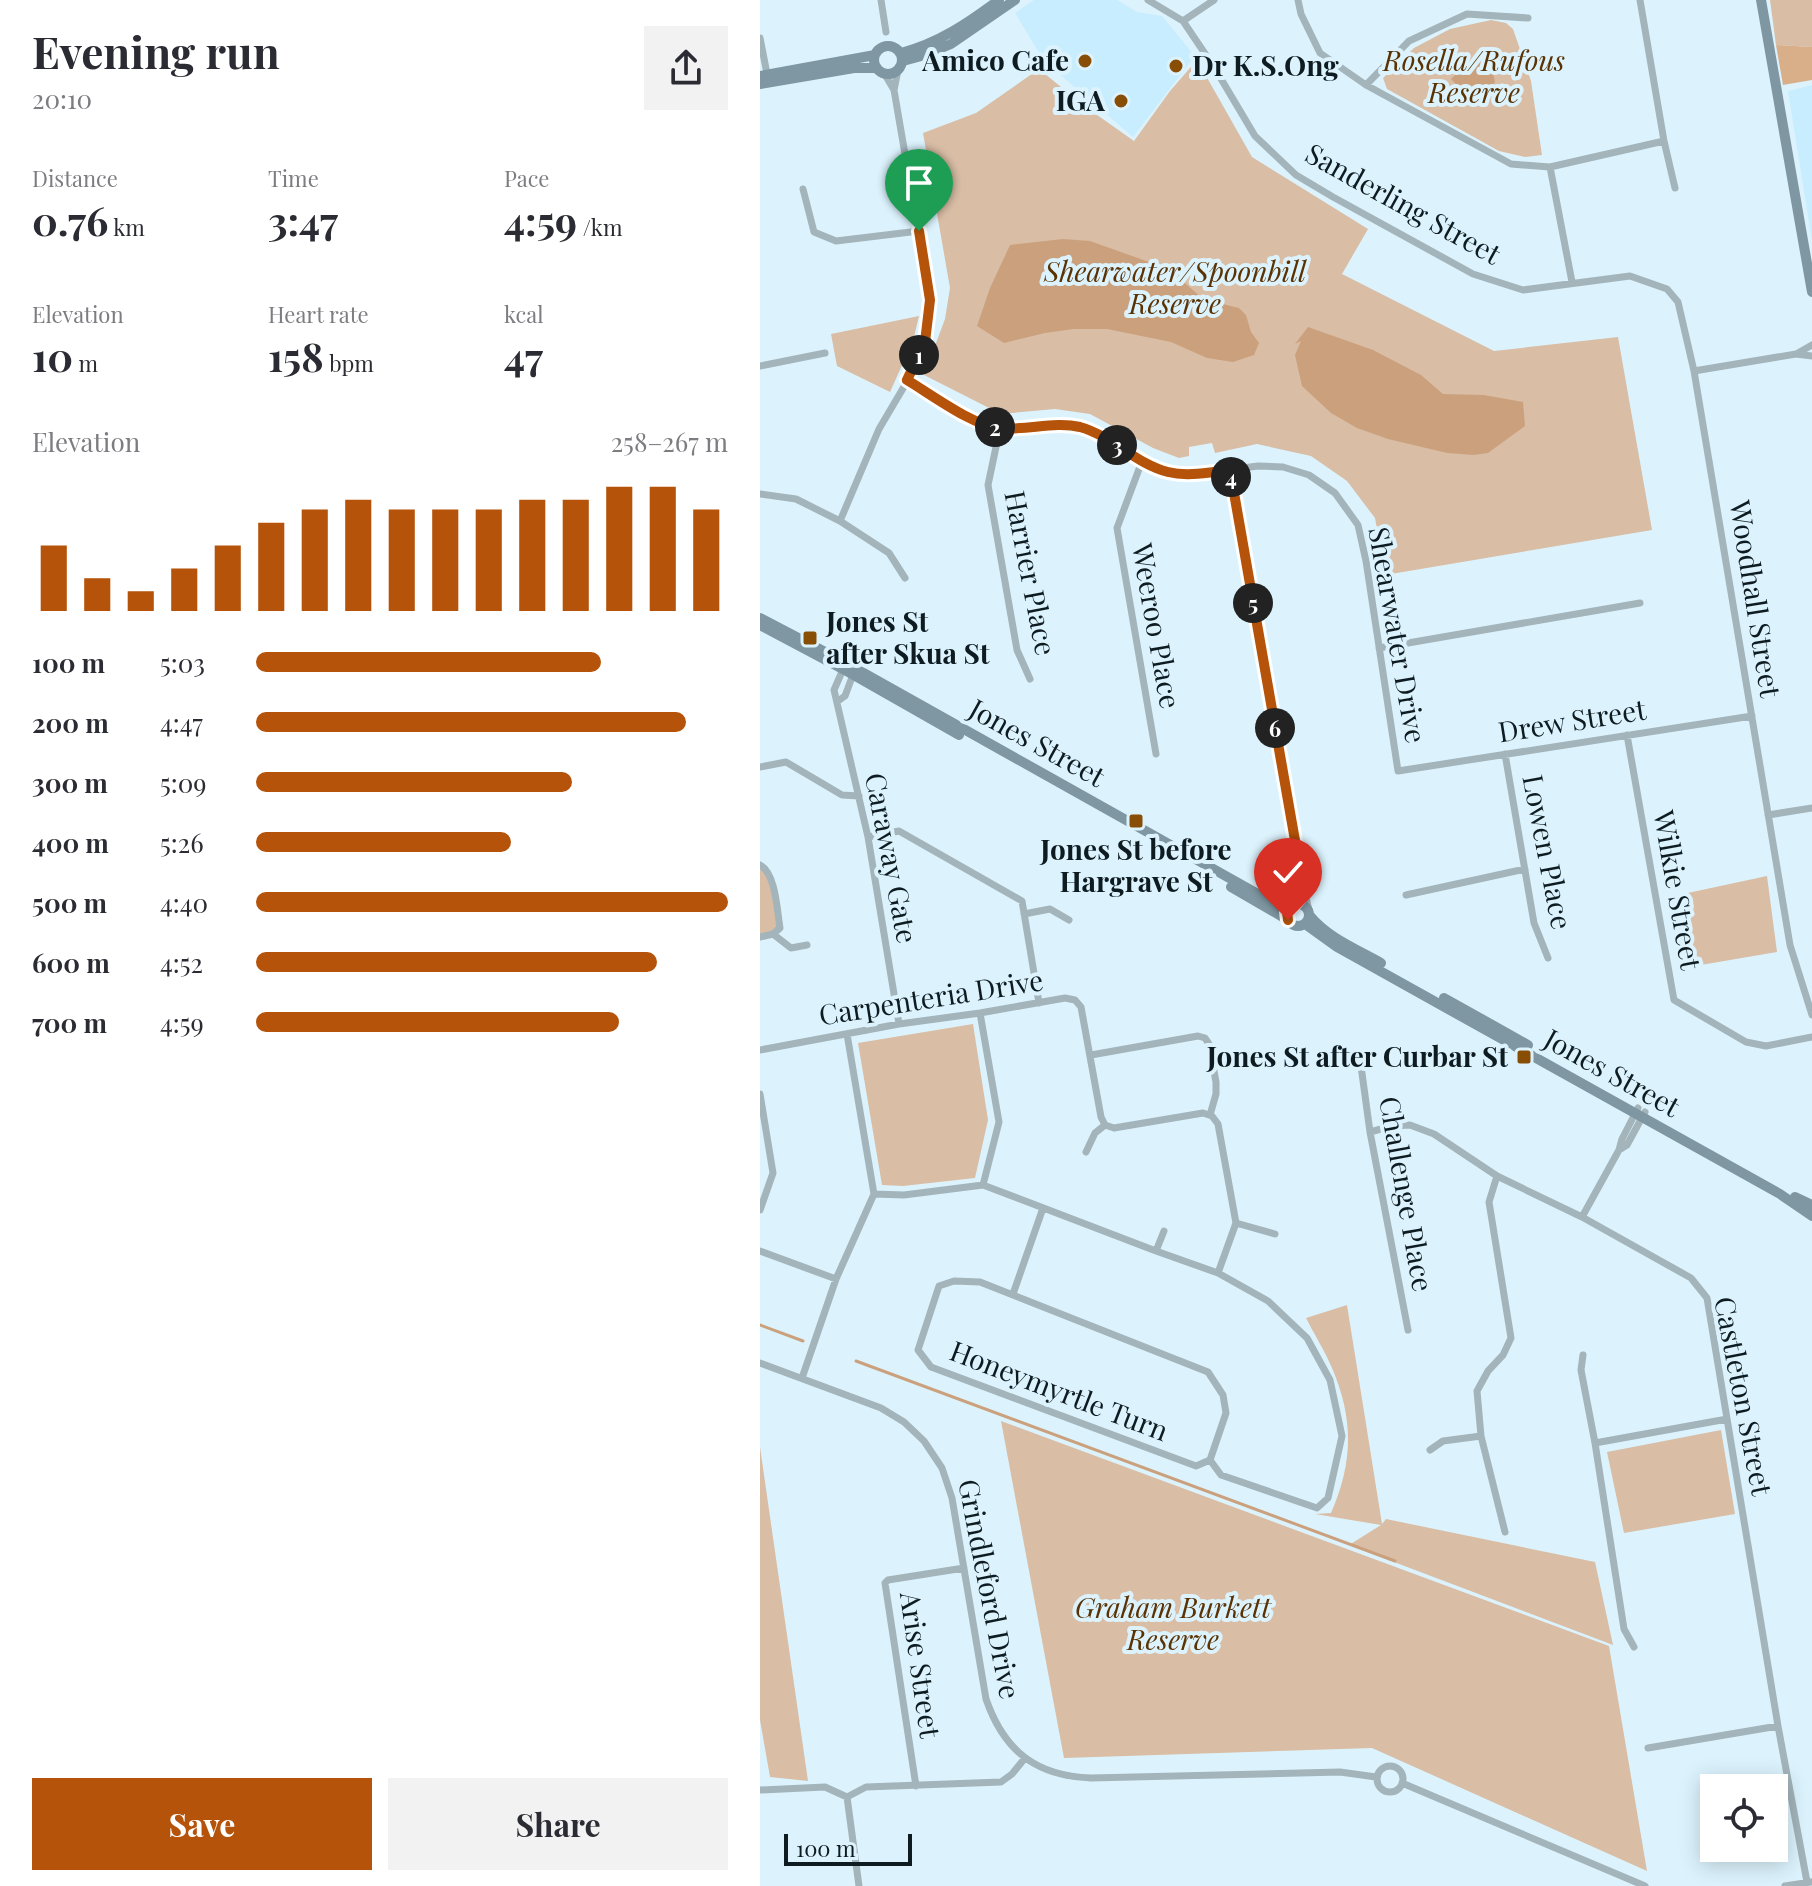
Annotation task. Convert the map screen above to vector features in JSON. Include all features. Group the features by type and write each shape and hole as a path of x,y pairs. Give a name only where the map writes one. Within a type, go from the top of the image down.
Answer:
{"street":[{"path":"881,0 886,32"},
{"path":"764,79 854,68 892,74 901,61 947,36 999,0"},
{"path":"901,61 951,44 1015,0"},
{"name":"Sanderling Street","path":"1148,0 1183,21 1255,136 1296,175 1473,274 1523,290 1572,282"},
{"path":"1183,21 1214,0"},
{"path":"1298,0 1301,14 1320,53 1366,85 1511,164 1550,167 1664,141"},
{"path":"1640,0 1675,188"},
{"path":"1761,0 1812,292"},
{"path":"1366,85 1409,41 1467,14 1528,18"},
{"path":"760,38 764,79"},
{"path":"764,79 858,60 890,46 894,47 901,61 894,90 930,300 925,342 879,429 840,521"},
{"path":"875,55 880,70 894,90"},
{"path":"1550,167 1572,282"},
{"path":"803,189 814,232 836,241 919,231"},
{"name":"Woodhall Street","path":"1572,282 1630,276 1667,289 1678,302 1694,371 1790,945 1812,1015"},
{"path":"1796,354 1812,345"},
{"path":"760,366 825,353"},
{"path":"1694,371 1796,354 1812,356"},
{"name":"Shearwater Drive","path":"907,380 980,423 1000,428 1061,424 1084,428 1142,461 1181,474 1258,466 1283,467 1309,475 1335,493 1358,525 1398,771"},
{"name":"Harrier Place","path":"1000,428 988,485 1017,650 1030,679"},
{"name":"Weeroo Place","path":"1142,461 1117,528 1156,754"},
{"path":"1230,470 1308,917"},
{"path":"760,494 796,499 840,521 889,553 905,578"},
{"path":"1379,648 1640,603"},
{"name":"Jones Street","path":"760,618 1297,926 1308,917"},
{"name":"Jones Street","path":"760,625 849,669 1272,902 1285,906 1304,905 1308,917 1331,935 1780,1194 1812,1216"},
{"name":"Caraway Gate","path":"849,669 845,696 838,701 839,715 868,837 899,1024"},
{"name":"Drew Street","path":"1398,771 1752,716"},
{"name":"Wilkie Street","path":"1627,735 1674,1000 1746,1042 1766,1046 1812,1037"},
{"name":"Lowen Place","path":"1505,754 1534,923 1548,958"},
{"path":"760,767 786,762 842,795 859,796"},
{"path":"1768,815 1812,808"},
{"path":"868,837 899,831 1022,901 1039,1003"},
{"path":"760,865 767,869 771,877 780,928 773,934 760,937"},
{"path":"1406,895 1525,869"},
{"path":"1288,920 1287,912 1303,886"},
{"path":"1024,914 1050,909 1069,920"},
{"path":"773,934 791,948 807,945"},
{"name":"Carpenteria Drive","path":"760,1050 899,1024 1065,998 1075,1000 1081,1007 1105,1125"},
{"path":"980,1013 999,1122 983,1185"},
{"path":"802,1378 836,1279 874,1194 847,1034"},
{"path":"1091,1055 1198,1036 1205,1038 1209,1044 1216,1082 1210,1115"},
{"name":"Challenge Place","path":"1361,1066 1370,1132 1408,1330"},
{"path":"760,1094 773,1173 760,1210"},
{"path":"1086,1152 1095,1133 1105,1125 1114,1128 1203,1113 1210,1115 1218,1124 1236,1223 1218,1273"},
{"path":"1582,1217 1619,1150 1627,1145 1640,1113"},
{"name":"Jones Street","path":"1640,1113 1812,1205"},
{"name":"Castleton Street","path":"1370,1132 1410,1125 1434,1134 1497,1176 1582,1217 1691,1278 1707,1298 1778,1726 1810,1882"},
{"path":"1497,1176 1489,1202 1511,1338 1503,1355 1488,1371 1477,1391 1481,1436 1505,1532"},
{"path":"874,1194 904,1195 983,1185 1218,1273 1268,1301 1307,1338 1330,1380 1342,1436 1328,1498 1317,1508 1221,1475 1210,1460"},
{"path":"1013,1294 1043,1208"},
{"path":"1236,1223 1275,1234"},
{"path":"1156,1251 1164,1231"},
{"path":"760,1251 836,1279"},
{"name":"Honeymyrtle Turn","path":"954,1281 980,1282 1013,1294 1208,1372 1223,1395 1226,1413 1210,1460 1196,1466 946,1373 931,1367 918,1350 939,1286 954,1281"},
{"path":"1583,1355 1581,1370 1624,1629 1634,1647"},
{"name":"Grindleford Drive","path":"760,1363 881,1408 904,1422 924,1441 942,1468 952,1498 986,1699 992,1716 1012,1747 1039,1768 1074,1778 1340,1772 1376,1777"},
{"path":"1595,1443 1727,1419"},
{"path":"1430,1450 1443,1441 1481,1436"},
{"name":"Arise Street","path":"916,1786 885,1583 964,1568"},
{"path":"1648,1748 1778,1726"},
{"path":"847,1797 866,1787 1001,1782 1025,1758"},
{"path":"1390,1766 1401,1771 1402,1783 1395,1792 1388,1793 1379,1788 1376,1777 1380,1769 1390,1766"},
{"path":"1402,1783 1645,1886"},
{"path":"760,1790 825,1787 847,1797"},
{"path":"847,1797 859,1886"},
{"path":"1785,1886 1810,1882"}],"shaded area":[{"path":"1034,0 1117,0 1137,12 1162,16 1195,56 1133,137 1044,61 1015,13"},
{"path":"1776,45 1812,47 1812,80 1783,85"},
{"path":"1490,60 1495,82 1485,96 1466,95 1451,79 1466,64"},
{"path":"1812,85 1812,241 1788,91"},
{"path":"1063,239 1090,241 1163,267 1203,299 1239,308 1246,315 1251,332 1259,343 1254,355 1233,362 1207,358 1171,342 1107,329 1074,329 1004,343 977,326 1010,245"},
{"path":"1308,327 1373,350 1421,375 1443,394 1484,395 1523,402 1525,426 1488,453 1474,455 1447,453 1357,428 1331,413 1302,386 1295,355 1301,341 1295,344"}],"green space":[{"path":"1770,0 1812,0 1812,47 1776,45"},
{"name":"Rosella/Rufous Reserve","path":"1491,20 1506,23 1513,29 1531,81 1542,155 1525,157 1499,151 1387,89 1383,78 1414,48 1450,29"},
{"name":"Shearwater/Spoonbill Reserve","path":"1197,60 1252,157 1368,229 1342,274 1494,351 1618,337 1652,530 1385,575 1375,518 1347,481 1311,456 1257,444 1215,453 1212,443 1189,447 1189,456 1179,458 1153,448 1090,414 1055,409 1001,414 924,375 945,319 950,288 923,133 976,113 1039,69 1134,141"},
{"path":"919,316 913,341 890,392 837,366 831,334"},
{"path":"760,865 767,869 780,928 760,937"},
{"path":"1767,876 1777,952 1683,968 1669,897"},
{"path":"973,1024 988,1120 975,1178 903,1186 882,1185 858,1043"},
{"path":"1347,1305 1382,1524 1386,1519 1595,1562 1613,1645 1349,1545 1381,1525 1315,1514 1331,1513 1344,1476 1348,1441 1339,1387 1306,1318"},
{"name":"Graham Burkett Reserve","path":"1001,1421 1609,1646 1647,1871 1372,1748 1064,1758"},
{"path":"1721,1430 1735,1514 1624,1533 1607,1452"},
{"path":"760,1447 808,1781 770,1777 760,1720"}],"waterway":[{"path":"760,1325 803,1341"},
{"path":"856,1361 1395,1561"}],"place":[{"name":"Amico Cafe","path":"1085,61"},
{"name":"Dr K.S.Ong","path":"1176,66"},
{"name":"IGA","path":"1121,101"},
{"name":"Jones St after Skua St","path":"810,638"},
{"name":"Jones St before Hargrave St","path":"1136,821"},
{"name":"Jones St after Curbar St","path":"1524,1057"}],"route":[{"path":"919,231 930,300 925,342 907,380 980,423 1000,428 1061,424 1084,428 1168,472 1196,474 1230,470 1303,886 1299,898 1287,912 1288,920"}]}
